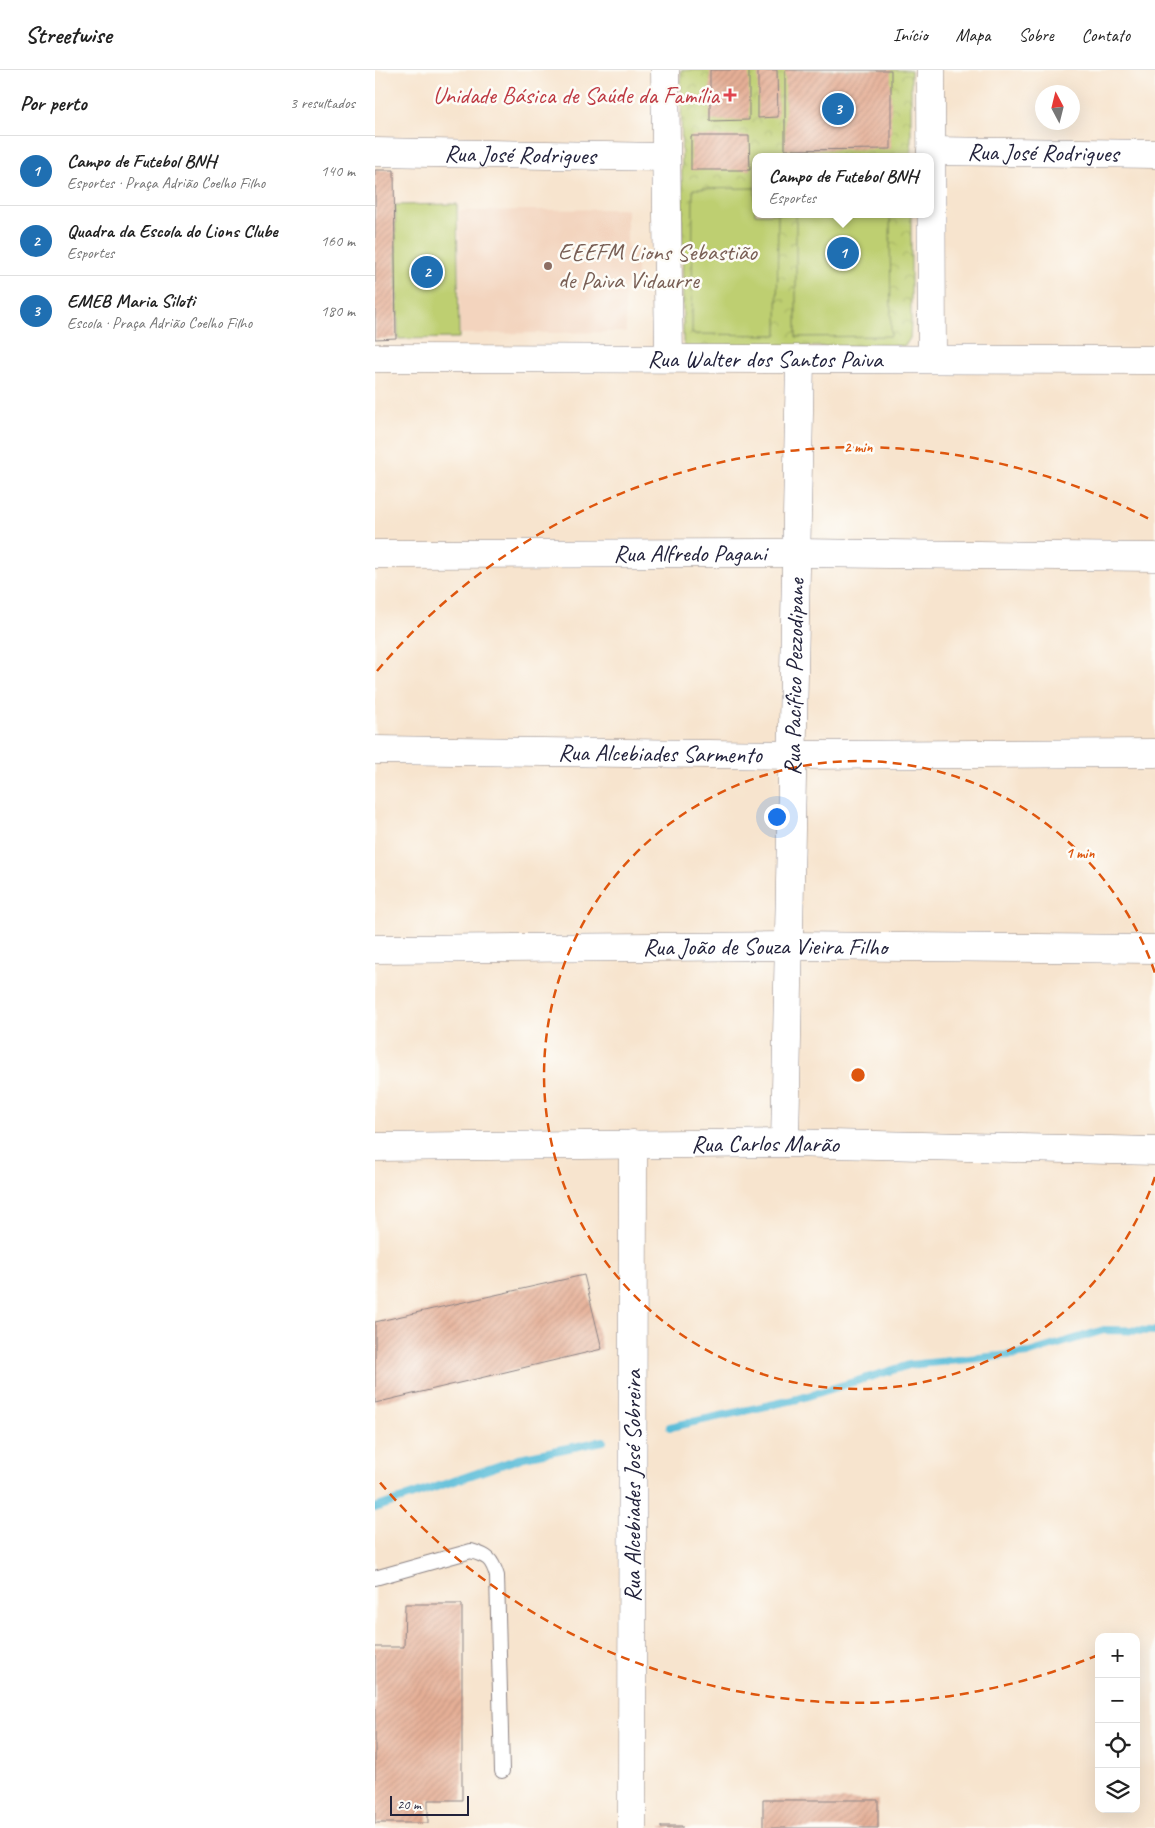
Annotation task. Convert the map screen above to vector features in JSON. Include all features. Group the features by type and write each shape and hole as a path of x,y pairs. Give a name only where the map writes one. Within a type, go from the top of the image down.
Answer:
{"street":[{"path":"665,70 669,358"},
{"path":"931,70 931,151"},
{"name":"Rua José Rodrigues","path":"931,151 1155,154"},
{"name":"Rua José Rodrigues","path":"375,152 666,157"},
{"path":"931,218 931,358"},
{"name":"Rua Walter dos Santos Paiva","path":"375,358 1155,360"},
{"name":"Rua Pacífico Pezzodipane","path":"785,1143 800,360"},
{"name":"Rua Alfredo Pagani","path":"375,554 796,553 1155,557"},
{"name":"Rua Alcebiades Sarmento","path":"375,750 793,755 1155,753"},
{"name":"Rua João de Souza Vieira Filho","path":"375,949 788,946 1155,949"},
{"name":"Rua Carlos Marão","path":"375,1147 785,1143 1155,1151"},
{"name":"Rua Alcebiades José Sobreira","path":"632,1828 633,1144"}],"lane":[{"path":"375,1578 471,1551 484,1555 493,1563 497,1576 502,1771"}],"shaded area":[{"name":"EEEFM Lions Sebastião de Paiva Vidaurre","path":"627,209 627,248 637,248 637,284 625,285 626,332 460,334 459,211"}],"green space":[{"path":"681,70 911,70 911,153 752,153 752,218 911,218 911,322 910,338 905,346 685,348 683,342"},
{"path":"752,188 752,218 778,218 777,335 692,334 693,189"},
{"path":"457,204 459,338 398,339 395,205"},
{"path":"796,218 890,218 891,336 796,337"}],"building":[{"name":"Unidade Básica de Saúde da Família","path":"710,70 749,70 749,120 710,121"},
{"path":"758,70 777,70 778,117 758,118"},
{"path":"785,70 891,70 891,149 785,150"},
{"path":"691,136 749,136 750,170 691,170"},
{"path":"375,170 394,170 396,338 375,339"},
{"path":"584,1275 602,1349 375,1403 375,1322"},
{"path":"405,1604 462,1604 462,1800 428,1800 428,1823 375,1823 375,1647 404,1647"},
{"path":"763,1800 878,1800 878,1828 763,1828"},
{"path":"661,1826 682,1826 682,1828 661,1828"}],"waterway":[{"path":"670,1427 798,1399 909,1365 1029,1353 1104,1330 1155,1331"},
{"path":"375,1508 524,1457 603,1441"}],"place":[{"name":"Unidade Básica de Saúde da Família","path":"730,95"},
{"name":"EMEB Maria Siloti","path":"838,109"},
{"name":"Campo de Futebol BNH","path":"843,253"},
{"name":"EEEFM Lions Sebastião de Paiva Vidaurre","path":"548,266"},
{"name":"Quadra da Escola do Lions Clube","path":"427,272"}]}
